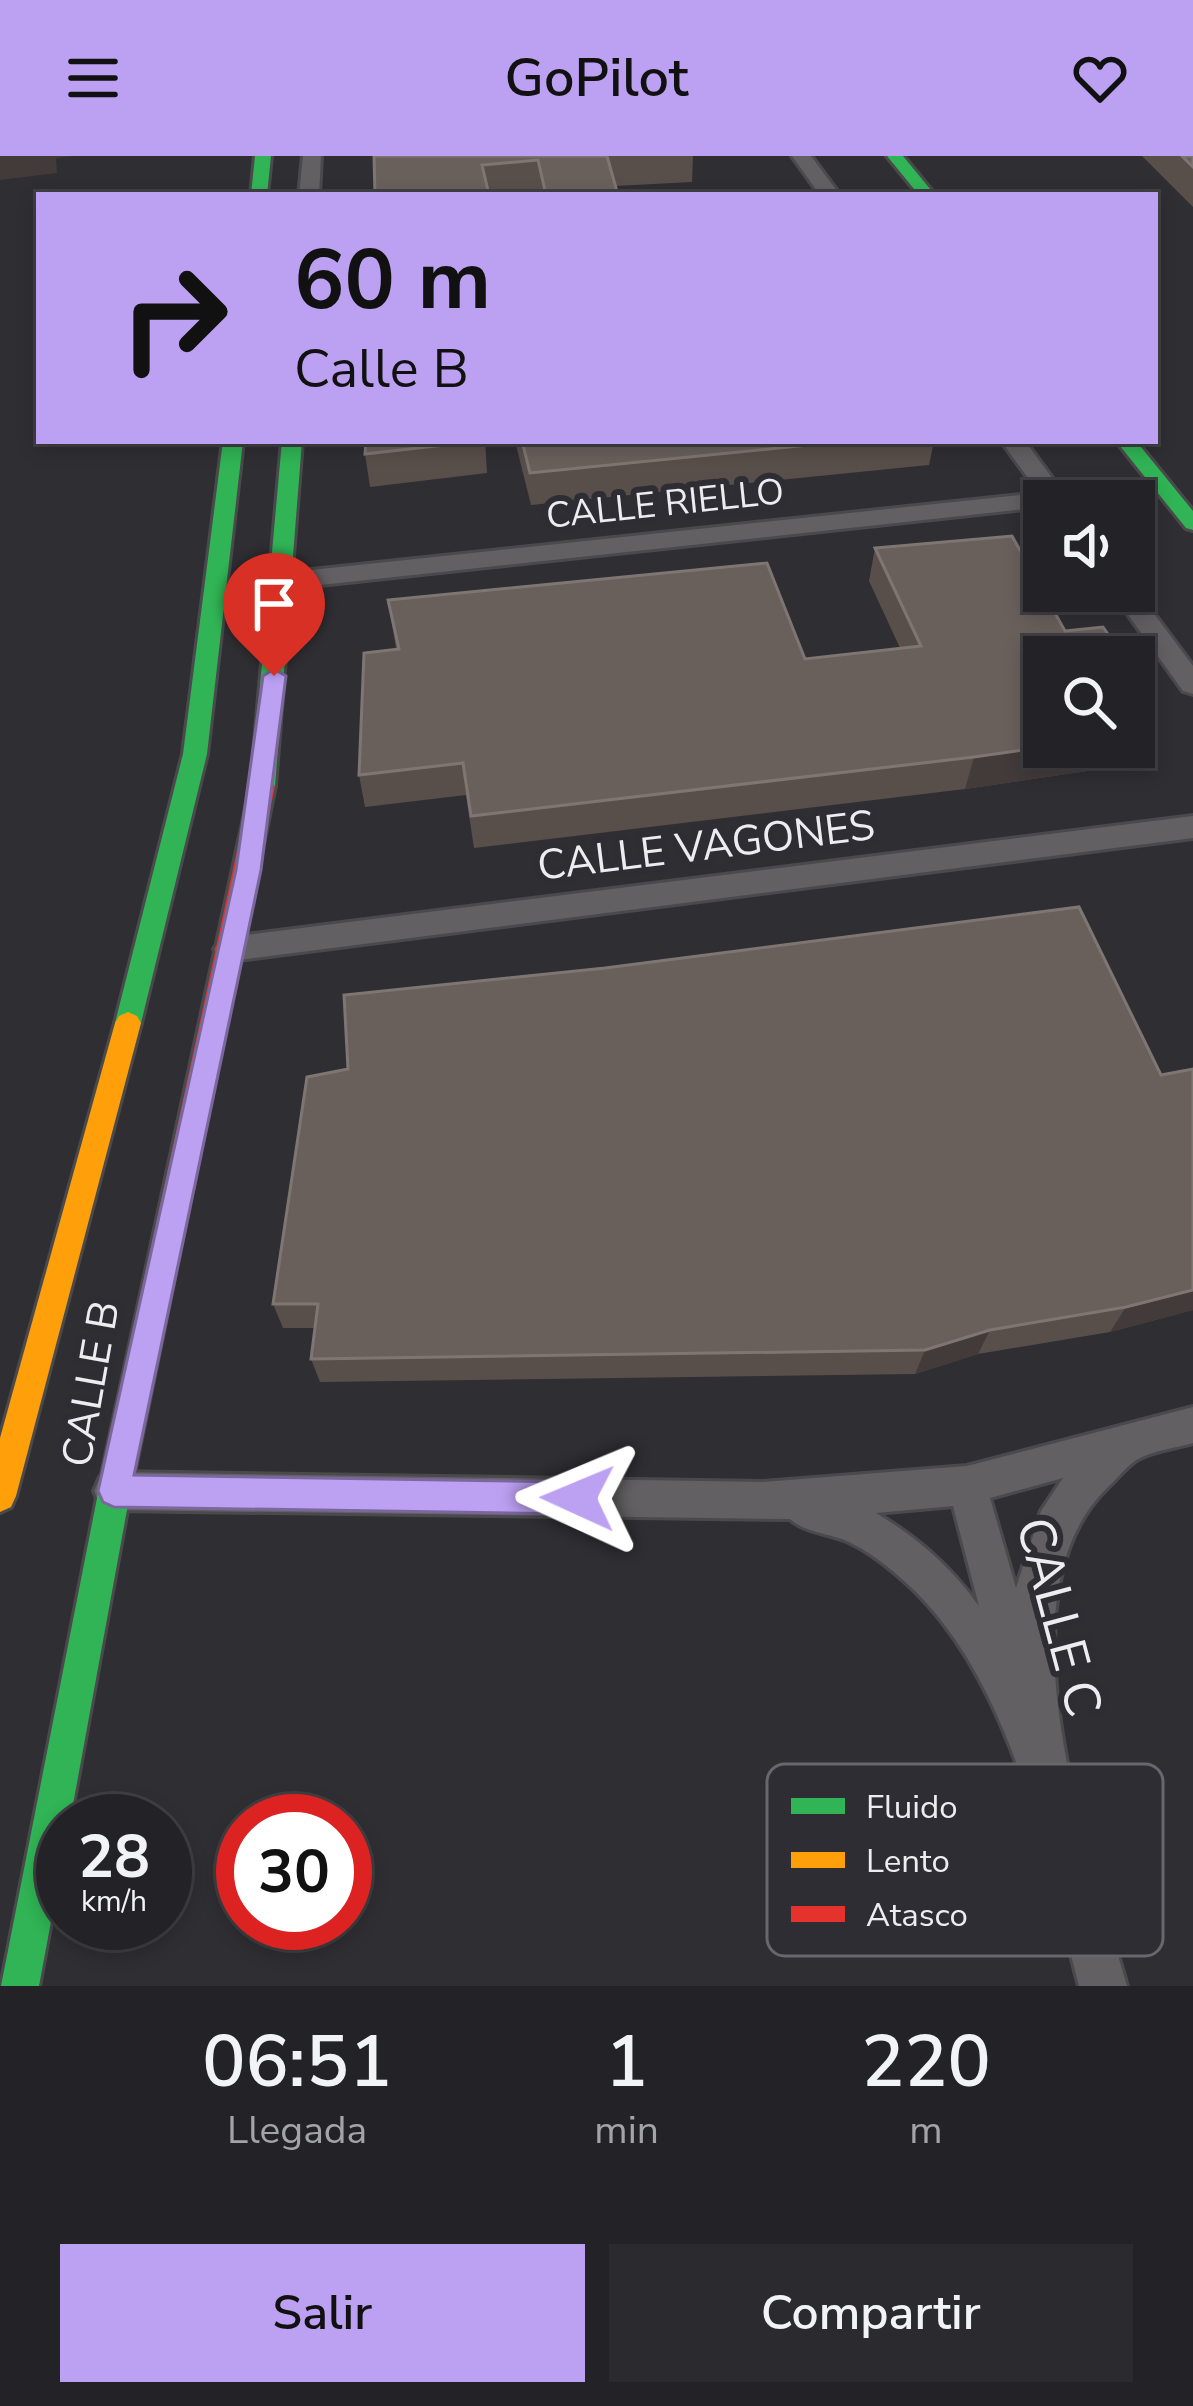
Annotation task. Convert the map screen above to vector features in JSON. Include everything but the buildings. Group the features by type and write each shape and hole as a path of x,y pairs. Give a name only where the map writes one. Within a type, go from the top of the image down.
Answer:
{"main road":[{"path":"259,192 263,156"},
{"path":"896,156 925,192"},
{"path":"0,1496 161,903 195,754 233,444"},
{"name":"CALLE B","path":"114,1491 262,794 292,444"},
{"path":"1128,444 1193,524"},
{"path":"20,1986 114,1491"}],"street":[{"path":"309,192 312,156"},
{"path":"801,156 828,192"},
{"path":"1015,444 1041,480"},
{"name":"CALLE RIELLO","path":"283,581 1023,503"},
{"path":"1139,612 1193,685"},
{"name":"CALLE VAGONES","path":"230,949 1193,827"},
{"name":"CALLE B","path":"114,1491 763,1501 967,1485 1193,1425"},
{"path":"1047,1764 1032,1586 1043,1550 1073,1493 1128,1443"},
{"name":"CALLE C","path":"967,1485 1043,1764"},
{"path":"763,1501 867,1526 922,1566 976,1638 1038,1764"},
{"name":"CALLE C","path":"1094,1956 1102,1986"}],"traffic: fast":[{"path":"259,192 263,156"},
{"path":"895,156 925,192"},
{"path":"128,1023 195,754 233,444"},
{"path":"263,786 292,444"},
{"path":"1128,444 1193,524"},
{"path":"20,1986 115,1488"}],"traffic: slow":[{"path":"0,1496 128,1023"}],"traffic: jam":[{"path":"115,1488 263,786"}],"route":[{"path":"274,676 262,794 248,870 114,1491 578,1498"}]}
